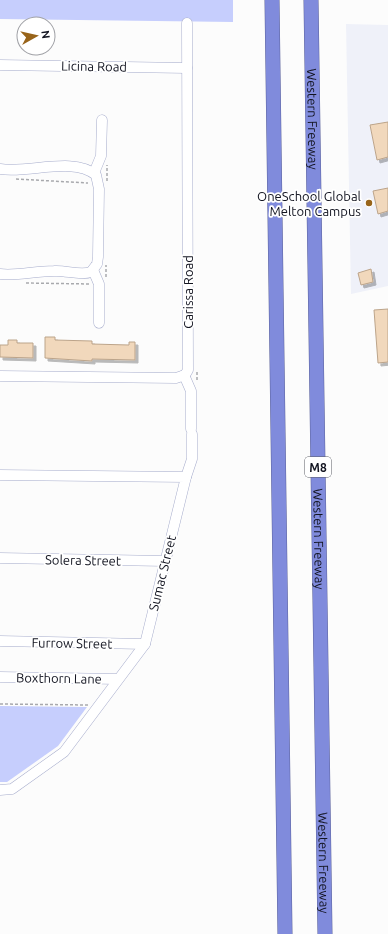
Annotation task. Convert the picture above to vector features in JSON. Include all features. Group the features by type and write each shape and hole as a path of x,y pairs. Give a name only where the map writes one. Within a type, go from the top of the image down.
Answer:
{"highway":[{"path":"272,0 285,934"},
{"name":"Western Freeway","path":"312,0 325,934"}],"street":[{"name":"Carissa Road","path":"184,375 189,365 187,23"},
{"name":"Licina Road","path":"0,65 187,68"},
{"path":"94,173 101,156 102,120"},
{"path":"0,169 19,171 59,166 88,170 94,173 98,178 99,189 98,257 97,264 93,270 87,273 55,270 18,274 0,274"},
{"path":"93,270 99,284 99,323"},
{"path":"0,376 145,379 176,378 184,375"},
{"name":"Sumac Street","path":"0,790 12,789 64,752 145,644 186,477 192,459 191,391 184,375"},
{"path":"0,475 186,477"},
{"name":"Solera Street","path":"0,558 165,560"},
{"name":"Furrow Street","path":"0,641 145,644"},
{"name":"Boxthorn Lane","path":"0,677 118,679"}],"path":[{"path":"16,179 80,182 92,184 93,189 99,189"},
{"path":"22,283 99,284"},
{"path":"0,704 99,705"}],"shaded area":[{"path":"0,0 233,0 233,22 56,20 56,16 16,16 16,19 0,19"},
{"name":"OneSchool Global Melton Campus","path":"346,24 388,25 388,286 351,294"},
{"path":"0,706 87,707 58,746 7,782 0,782"}],"building":[{"path":"388,122 388,157 377,160 370,125"},
{"path":"388,188 388,211 378,214 373,191"},
{"path":"371,269 373,282 361,285 358,273"},
{"path":"388,309 388,362 378,363 374,310"},
{"path":"45,337 55,337 55,340 92,341 92,344 129,345 129,342 135,342 135,360 92,359 92,361 45,358"},
{"path":"8,340 17,340 17,343 33,343 33,358 0,357 0,345 8,345"}],"place":[{"name":"OneSchool Global Melton Campus","path":"369,203"}]}
